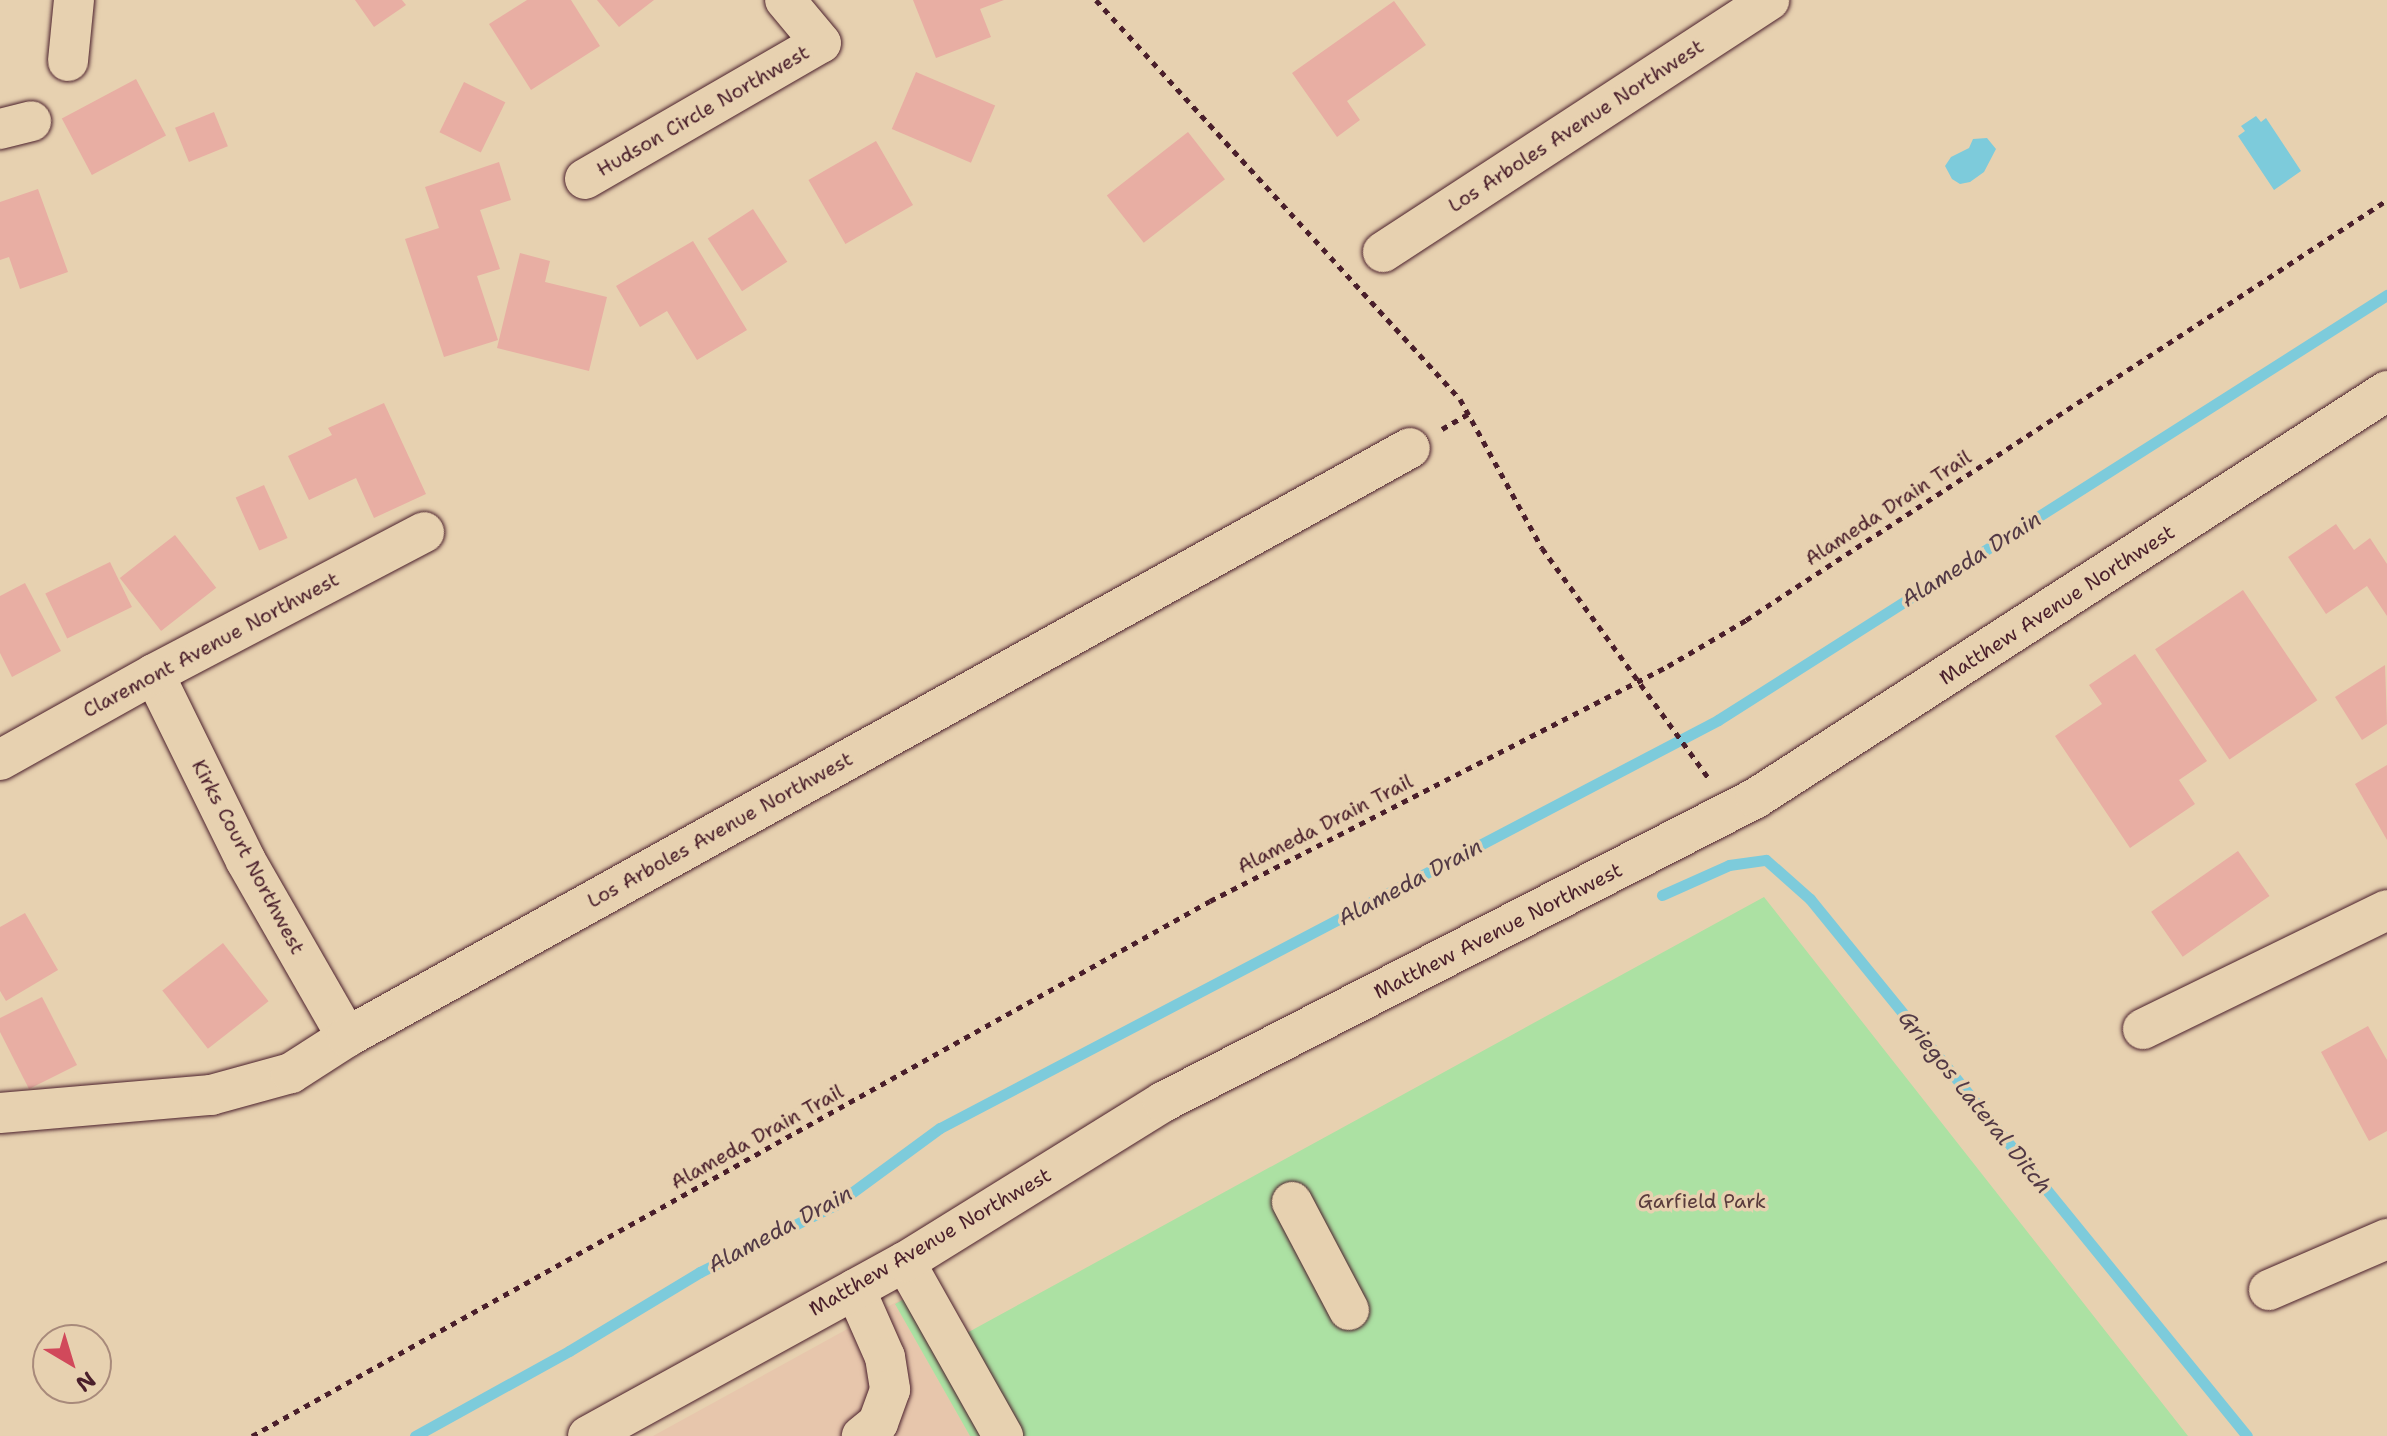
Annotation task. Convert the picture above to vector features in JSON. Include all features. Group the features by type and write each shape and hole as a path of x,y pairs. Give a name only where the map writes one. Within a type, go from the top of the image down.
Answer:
{"street":[{"path":"68,61 74,0"},
{"name":"Hudson Circle Northwest","path":"585,179 821,43 785,0"},
{"name":"Los Arboles Avenue Northwest","path":"1383,252 1769,0"},
{"name":"Matthew Avenue Northwest","path":"588,1436 905,1262 1163,1102 1756,798 2387,391"},
{"name":"Los Arboles Avenue Northwest","path":"0,1113 211,1095 291,1073 347,1037 1410,448"},
{"name":"Claremont Avenue Northwest","path":"0,760 154,674 424,532"},
{"name":"Kirks Court Northwest","path":"154,674 246,861 347,1037"},
{"path":"2143,1029 2387,910"},
{"path":"1292,1202 1349,1310"},
{"path":"2269,1290 2387,1239"},
{"path":"905,1262 1003,1436"},
{"path":"855,1289 885,1357 890,1390 878,1423 862,1436"}],"path":[{"path":"1096,0 1460,399 1542,548 1691,754"},
{"name":"Alameda Drain Trail","path":"252,1436 1210,901 1638,681 1746,620 2387,200"}],"shaded area":[{"path":"900,1300 971,1436 653,1436"}],"green space":[{"name":"Garfield Park","path":"1764,897 2188,1436 970,1436 895,1304 938,1280 965,1334"}],"water":[{"path":"2256,116 2261,122 2266,118 2301,171 2274,190 2238,136 2245,131 2241,126"},
{"path":"1987,138 1996,149 1984,172 1970,182 1960,184 1952,179 1945,166 1951,157 1969,148 1973,139"}],"building":[{"path":"355,0 402,0 406,5 374,27"},
{"path":"527,0 571,0 600,46 531,90 489,24"},
{"path":"597,0 654,0 619,27"},
{"path":"913,0 1004,0 980,9 991,37 936,58"},
{"path":"1394,1 1426,45 1347,101 1360,120 1337,137 1292,73"},
{"path":"916,72 995,106 971,163 892,129"},
{"path":"136,79 166,136 92,175 62,118"},
{"path":"464,82 505,102 481,152 439,132"},
{"path":"214,112 228,146 189,162 175,128"},
{"path":"1188,132 1225,179 1144,243 1107,195"},
{"path":"876,141 913,205 845,244 808,180"},
{"path":"499,162 511,200 480,210 500,269 477,276 498,340 444,357 405,239 439,228 425,187"},
{"path":"38,189 68,272 20,289 9,257 0,260 0,202"},
{"path":"753,209 787,262 742,291 708,238"},
{"path":"693,241 747,330 697,360 667,311 640,327 616,286"},
{"path":"520,253 550,261 545,282 607,297 589,371 497,348"},
{"path":"384,403 426,494 374,518 356,478 309,500 288,456 332,435 328,428"},
{"path":"264,485 288,538 259,551 236,498"},
{"path":"2336,524 2354,550 2370,538 2387,564 2387,616 2367,586 2326,614 2288,557"},
{"path":"175,535 216,588 161,631 120,578"},
{"path":"110,562 132,607 67,639 45,594"},
{"path":"25,583 61,651 12,677 0,653 0,596"},
{"path":"2243,590 2317,700 2229,760 2155,649"},
{"path":"2135,654 2207,761 2179,780 2195,804 2130,848 2055,736 2102,704 2089,685"},
{"path":"2385,665 2387,724 2362,740 2335,697"},
{"path":"2387,765 2387,840 2355,784"},
{"path":"2238,851 2270,896 2183,957 2151,912"},
{"path":"25,913 58,970 6,1001 0,991 0,927"},
{"path":"223,943 269,1001 208,1049 162,990"},
{"path":"42,997 77,1065 29,1089 0,1032 0,1018"},
{"path":"2368,1026 2387,1060 2387,1131 2369,1141 2321,1052"}],"waterway":[{"name":"Alameda Drain","path":"415,1436 569,1351 700,1272 835,1205 940,1128 1718,720 2387,295"},
{"name":"Griegos Lateral Ditch","path":"1662,895 1729,865 1766,860 1810,899 2247,1436"}]}
